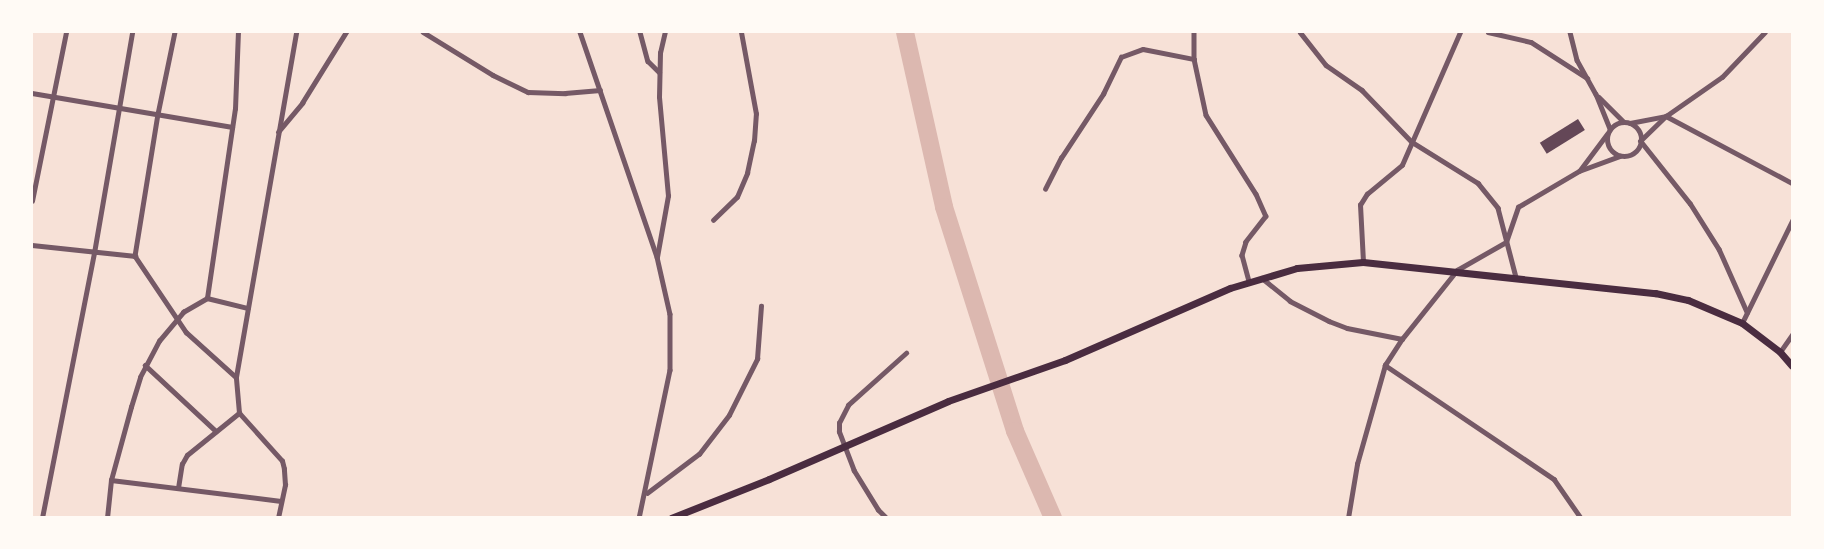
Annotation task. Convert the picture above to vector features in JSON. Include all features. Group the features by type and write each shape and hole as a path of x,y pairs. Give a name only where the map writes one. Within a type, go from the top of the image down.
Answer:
{"highway":[{"path":"671,517 845,447 948,401 1065,360 1249,281 1297,268 1363,262 1656,293 1688,300 1742,323 1780,352 1793,366"}],"street":[{"path":"32,201 66,32"},
{"path":"42,517 94,253 132,32"},
{"path":"176,32 158,114 135,256 176,318 200,345 236,377"},
{"path":"206,298 232,127 238,32"},
{"path":"278,517 286,476 282,461 239,414 236,377 296,32"},
{"path":"277,133 302,103 346,32"},
{"path":"423,32 513,86 528,92 600,90"},
{"path":"580,32 623,165 657,257 670,314 670,370 639,517"},
{"path":"640,32 648,61 660,73"},
{"path":"657,257 668,196 660,73 660,52 665,32"},
{"path":"713,220 737,197 747,173 754,141 756,114 741,32"},
{"path":"1194,32 1195,59 1206,115 1264,208 1266,216 1246,242 1242,255 1249,281"},
{"path":"1300,32 1326,65 1362,90 1412,142 1478,183 1498,208 1516,277"},
{"path":"1363,262 1360,205 1367,194 1402,165 1460,32"},
{"path":"1488,32 1531,42 1587,78"},
{"path":"1570,32 1577,60 1596,94 1609,131 1611,150 1620,156"},
{"path":"1348,517 1357,464 1385,365 1402,339 1457,271 1506,242 1518,207 1579,171 1620,156 1631,155 1640,141 1666,116 1722,77 1765,32"},
{"path":"1045,189 1061,158 1103,94 1121,57 1143,49 1195,59"},
{"path":"32,93 232,127"},
{"path":"1596,94 1638,130 1640,141 1690,204 1719,250 1747,313"},
{"path":"1579,171 1609,131 1627,123 1666,116 1793,183"},
{"path":"1742,323 1793,222"},
{"path":"32,245 135,256"},
{"path":"1262,277 1290,301 1329,321 1347,328 1402,339"},
{"path":"107,517 111,480 145,365 176,318 192,304 206,298 248,308"},
{"path":"646,493 699,454 729,415 757,359 761,306"},
{"path":"1780,352 1793,335"},
{"path":"886,517 863,488 845,447 839,432 841,413 906,353"},
{"path":"145,365 216,431"},
{"path":"1385,365 1553,479 1581,517"},
{"path":"178,488 182,464 187,455 239,414"},
{"path":"111,480 281,501"},
{"path":"914,517 930,517"}],"building":[{"path":"1578,119 1585,130 1547,154 1540,143"}],"waterway":[{"path":"905,32 944,207 1015,431 1053,518"}]}
